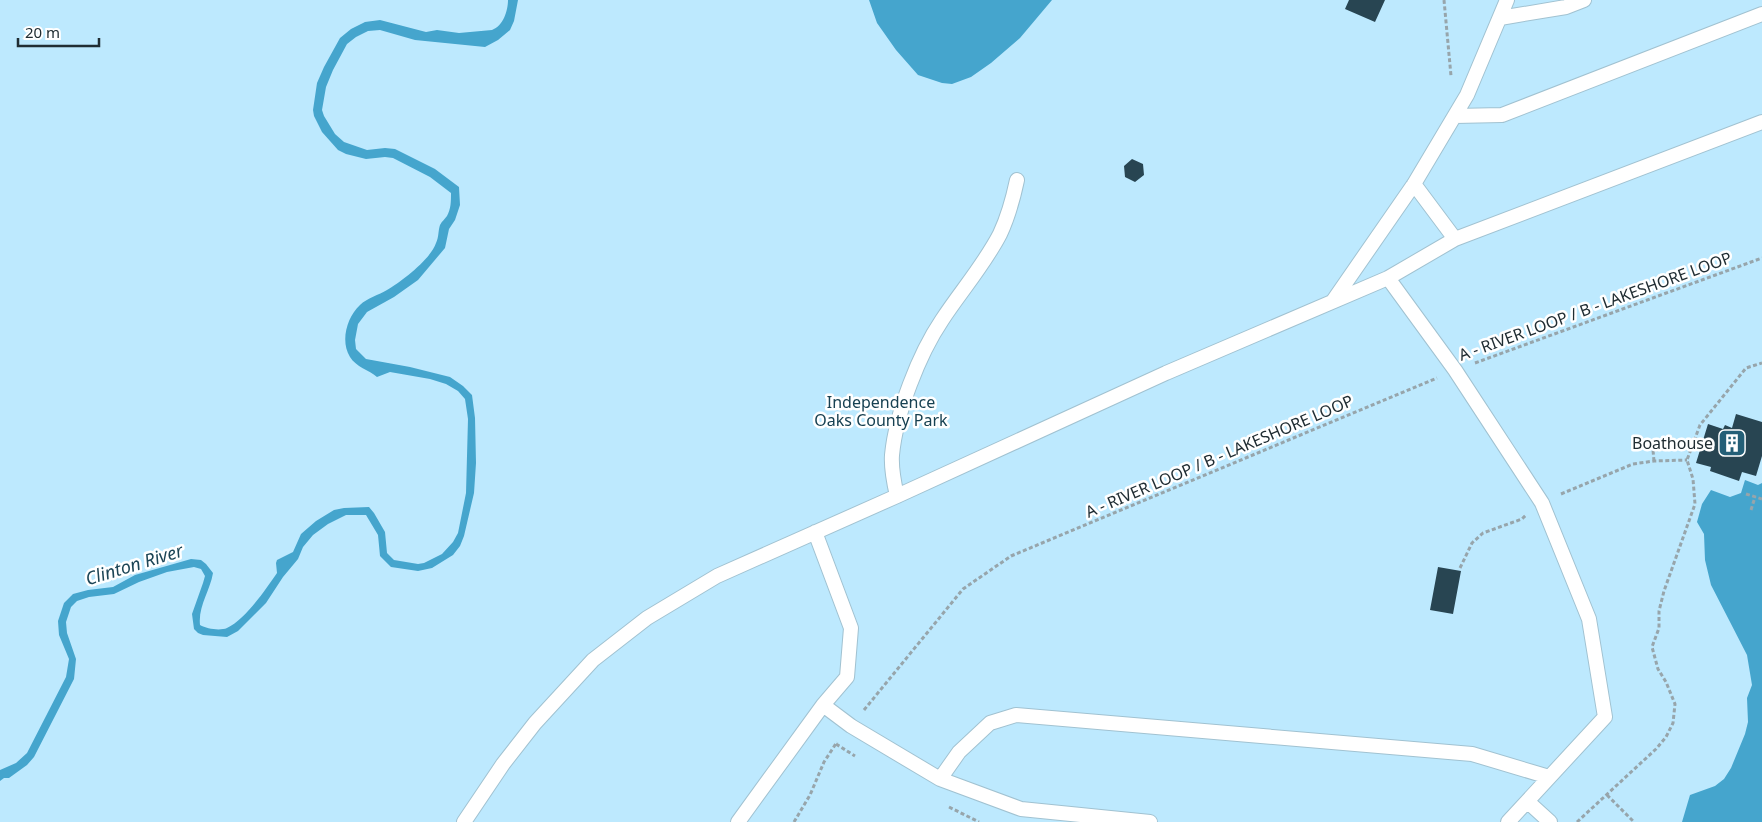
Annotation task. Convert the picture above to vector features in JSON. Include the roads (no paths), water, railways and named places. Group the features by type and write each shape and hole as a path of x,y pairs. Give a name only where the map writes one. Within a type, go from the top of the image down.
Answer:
{"lane":[{"path":"1333,301 1414,184 1467,96 1508,0"},
{"path":"1500,18 1566,7 1584,0"},
{"path":"1454,116 1502,115 1762,14"},
{"path":"464,822 502,764 534,723 593,660 646,618 717,576 1166,373 1388,278 1455,239 1762,122"},
{"path":"897,496 892,476 892,454 902,406 917,366 941,321 1000,235 1010,209 1017,180"},
{"path":"1414,184 1455,239"},
{"path":"1388,278 1455,370 1542,503 1589,619 1605,717 1508,822"},
{"path":"738,822 823,705 847,678 852,628 815,532"},
{"path":"823,705 851,726 940,779 1021,809 1150,822"},
{"path":"940,779 959,752 990,723 1016,715 1472,754 1549,777"},
{"path":"1528,802 1550,822"}],"water":[{"path":"508,0 518,0 514,21 510,30 498,40 485,47 415,40 380,30 368,31 356,37 347,44 333,70 326,87 322,110 335,134 344,142 367,150 395,149 435,169 459,187 460,205 455,220 449,229 445,248 418,280 394,297 367,312 358,324 355,340 356,349 366,359 450,377 472,395 475,418 476,463 474,493 460,546 453,555 432,568 418,571 391,567 380,556 378,535 366,515 346,515 328,524 313,535 266,603 238,631 227,637 203,635 194,629 192,614 205,576 201,569 194,567 167,572 114,594 89,597 77,601 71,607 66,622 67,633 76,659 74,679 34,757 27,765 9,778 4,778 0,781 0,770 16,763 27,753 66,677 69,659 59,635 58,621 64,603 73,594 113,587 135,575 191,559 201,560 213,573 202,605 200,625 221,629 234,624 255,604 277,573 277,560 293,552 301,534 316,521 334,510 369,507 385,532 387,553 394,560 418,564 424,563 442,554 453,542 458,533 466,493 468,419 465,399 458,391 446,384 430,379 390,372 377,377 359,366 350,357 345,337 348,323 360,305 400,282 428,256 437,241 440,225 447,216 451,205 451,193 430,177 393,158 366,159 338,150 322,132 313,110 317,83 324,67 340,38 351,29 365,22 380,20 426,32 437,30 459,33 492,30 504,18"},
{"path":"869,0 1052,0 1020,38 991,63 971,77 952,84 942,83 918,75 896,50 877,23"},
{"path":"1745,480 1758,485 1762,483 1762,822 1682,822 1690,795 1715,786 1724,779 1731,768 1748,722 1747,698 1752,685 1747,655 1711,585 1705,560 1704,534 1697,522 1702,504 1711,490 1730,497 1741,493"}],"place":[{"name":"Boathouse","path":"1732,443"}],"park label":[{"name":"Independence Oaks County Park","path":"881,411"}],"water label":[{"name":"Clinton River","path":"134,564"}]}
